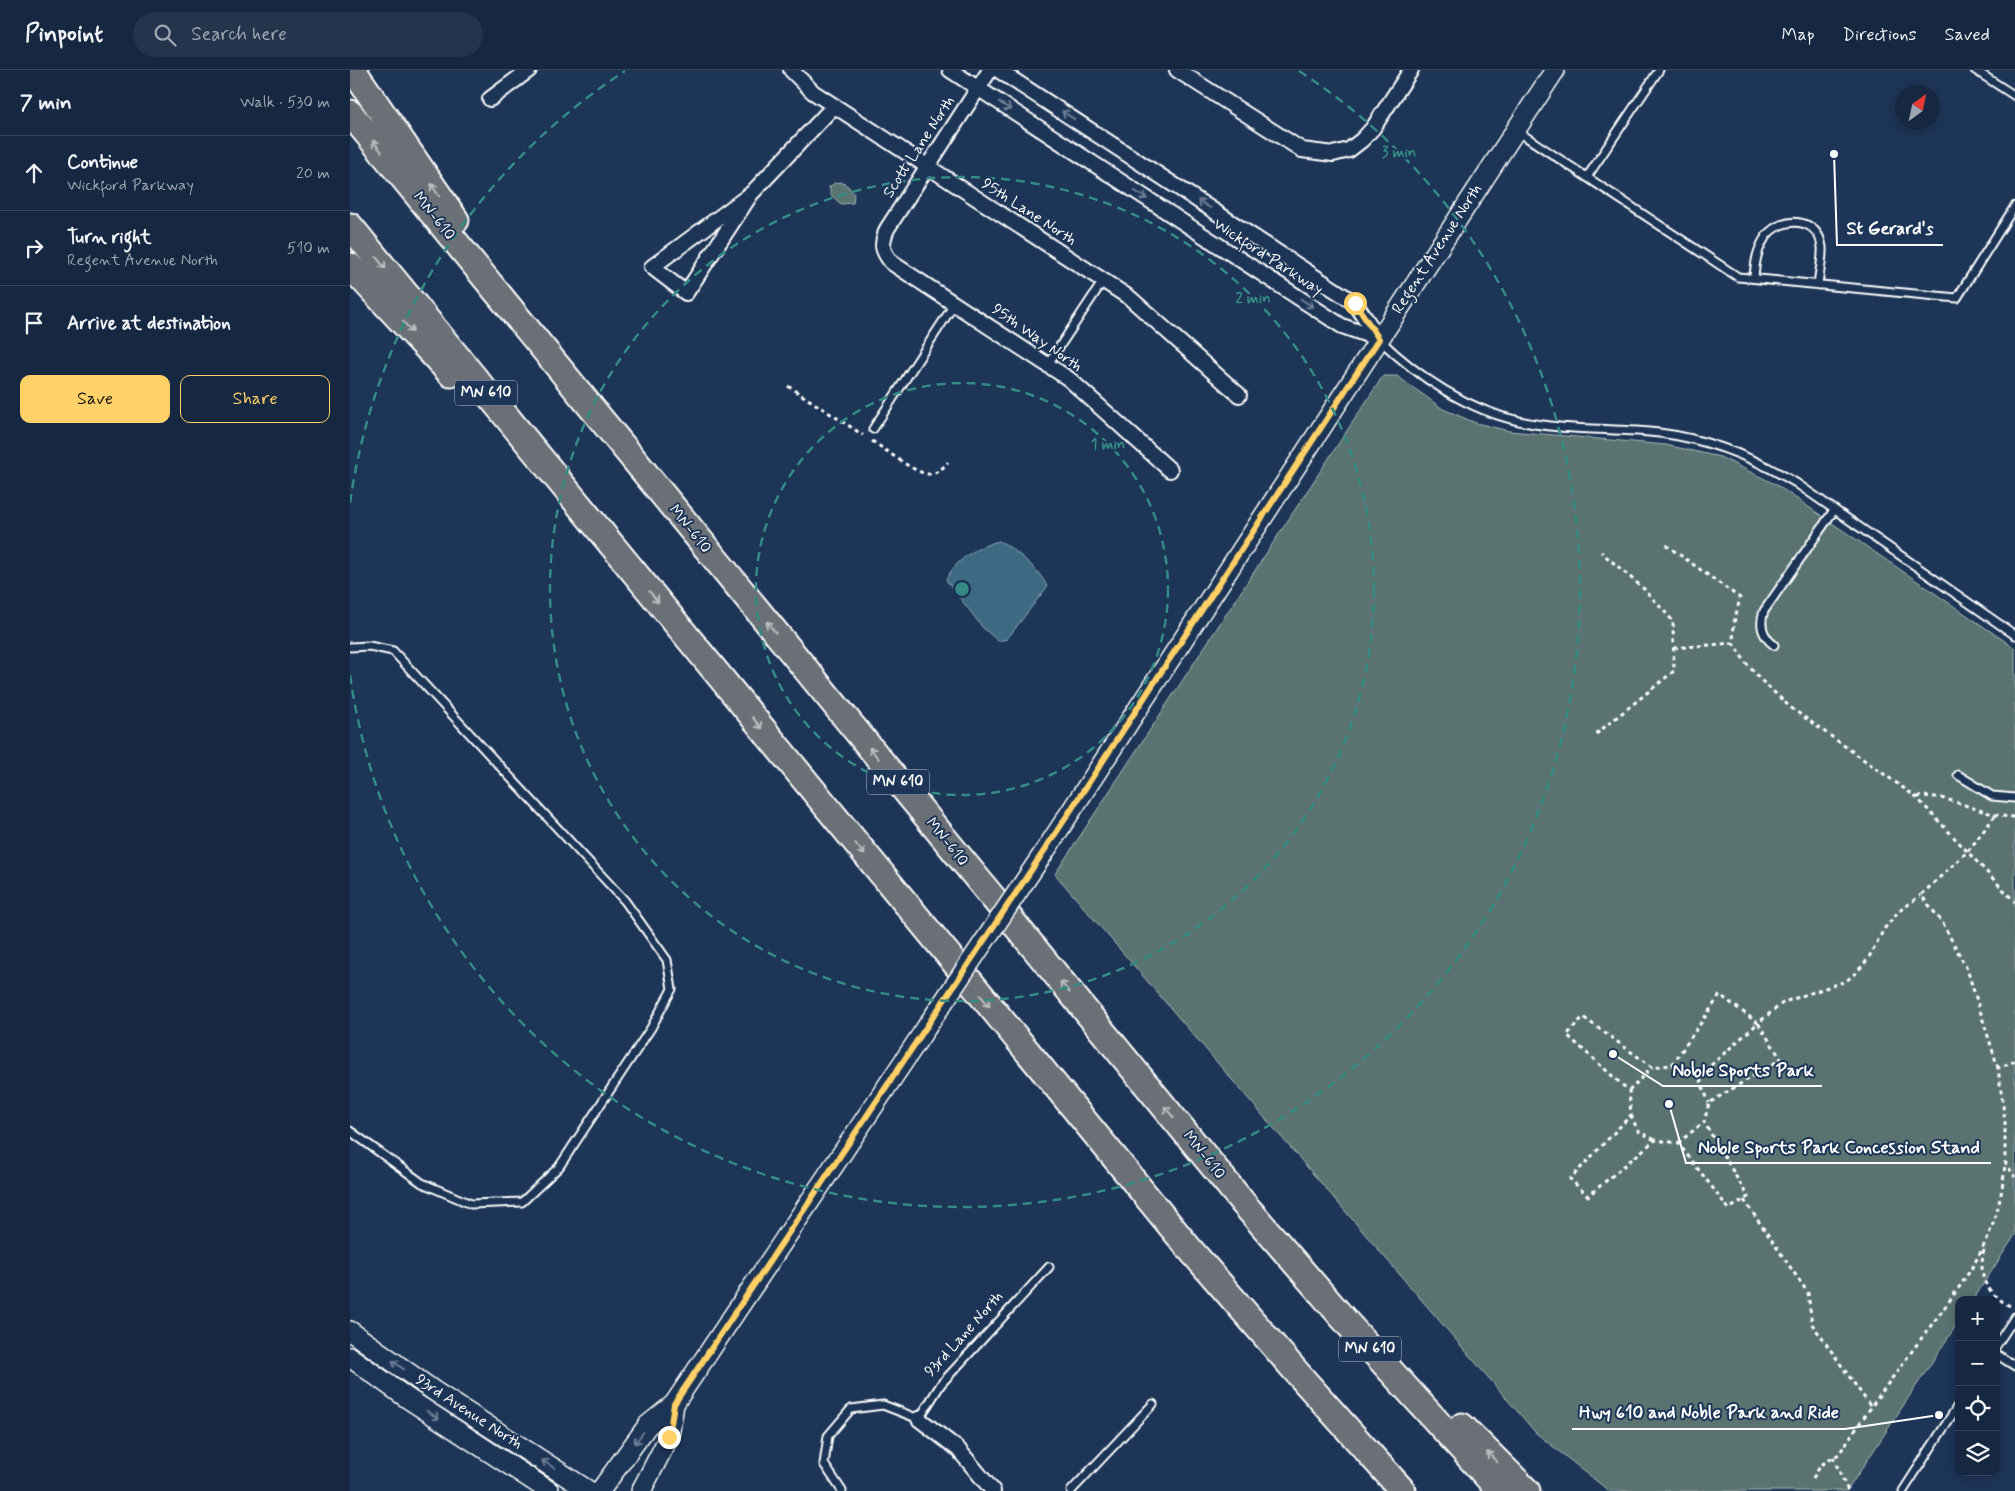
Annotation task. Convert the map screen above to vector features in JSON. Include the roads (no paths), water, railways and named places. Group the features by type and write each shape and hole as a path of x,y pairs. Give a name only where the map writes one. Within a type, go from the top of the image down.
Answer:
{"highway":[{"path":"353,70 552,360"},
{"name":"MN-610","path":"350,114 1244,1204 1349,1326 1500,1491"},
{"name":"MN 610","path":"350,226 1157,1209 1300,1376 1403,1491"},
{"path":"350,266 623,560"},
{"path":"1244,1204 1527,1491"},
{"path":"1300,1376 1382,1491"}],"street":[{"path":"490,99 529,70"},
{"name":"95th Lane North","path":"791,70 813,92 1130,298 1239,395"},
{"name":"Wickford Parkway","path":"950,70 1342,326 1379,339"},
{"name":"Scott Lane North","path":"881,244 887,229 990,70"},
{"name":"Wickford Parkway","path":"998,70 1355,303 1379,339"},
{"path":"1177,70 1302,150 1333,154 1349,150 1362,140 1373,128 1411,70"},
{"name":"Regent Avenue North","path":"600,1491 648,1426 674,1404 1044,851 1555,70"},
{"path":"751,194 652,267 686,293 751,194 834,106"},
{"name":"95th Way North","path":"881,244 884,254 892,263 1048,364 1069,380 1170,470"},
{"name":"93rd Avenue North","path":"350,1331 434,1391 589,1491"},
{"name":"93rd Avenue North","path":"350,1357 407,1398 548,1491"},
{"name":"Regent Avenue North","path":"641,1491 669,1437 674,1404"},
{"path":"919,1419 958,1449 993,1491"}],"lane":[{"path":"1587,177 1659,70"},
{"path":"1975,70 2015,96"},
{"path":"1515,130 1738,277 1957,298 2015,206"},
{"path":"1754,278 1756,255 1766,236 1777,225 1790,220 1805,223 1818,234 1822,247 1818,285"},
{"path":"1048,364 1103,280"},
{"path":"873,429 955,303"},
{"path":"1379,339 1422,374 1455,396 1485,411 1519,421 1659,433 1696,439 1732,450 1761,462 1796,483 2015,635"},
{"path":"1774,645 1768,640 1761,628 1764,611 1834,510"},
{"path":"350,647 369,646 393,651 625,901 668,960 672,989 650,1028 559,1167 522,1202 471,1204 422,1183 350,1132"},
{"path":"1958,775 1992,796 2015,798"},
{"name":"93rd Lane North","path":"919,1419 941,1384 1049,1267"},
{"path":"1999,1341 2015,1316"},
{"path":"2000,1357 2015,1366"},
{"path":"1071,1491 1153,1404"},
{"path":"842,1491 824,1464 828,1436 851,1409 882,1405 919,1419"},
{"path":"1903,1491 1955,1410"}],"water":[{"path":"999,541 1027,561 1040,575 1047,587 1007,639 998,641 983,628 946,580 961,560 983,546"}],"place":[{"name":"St Gerard's","path":"1834,154"},
{"name":"Noble Sports Park","path":"1613,1054"},
{"name":"Noble Sports Park Concession Stand","path":"1669,1104"},
{"name":"Hwy 610 and Noble Park and Ride","path":"1939,1415"}]}
